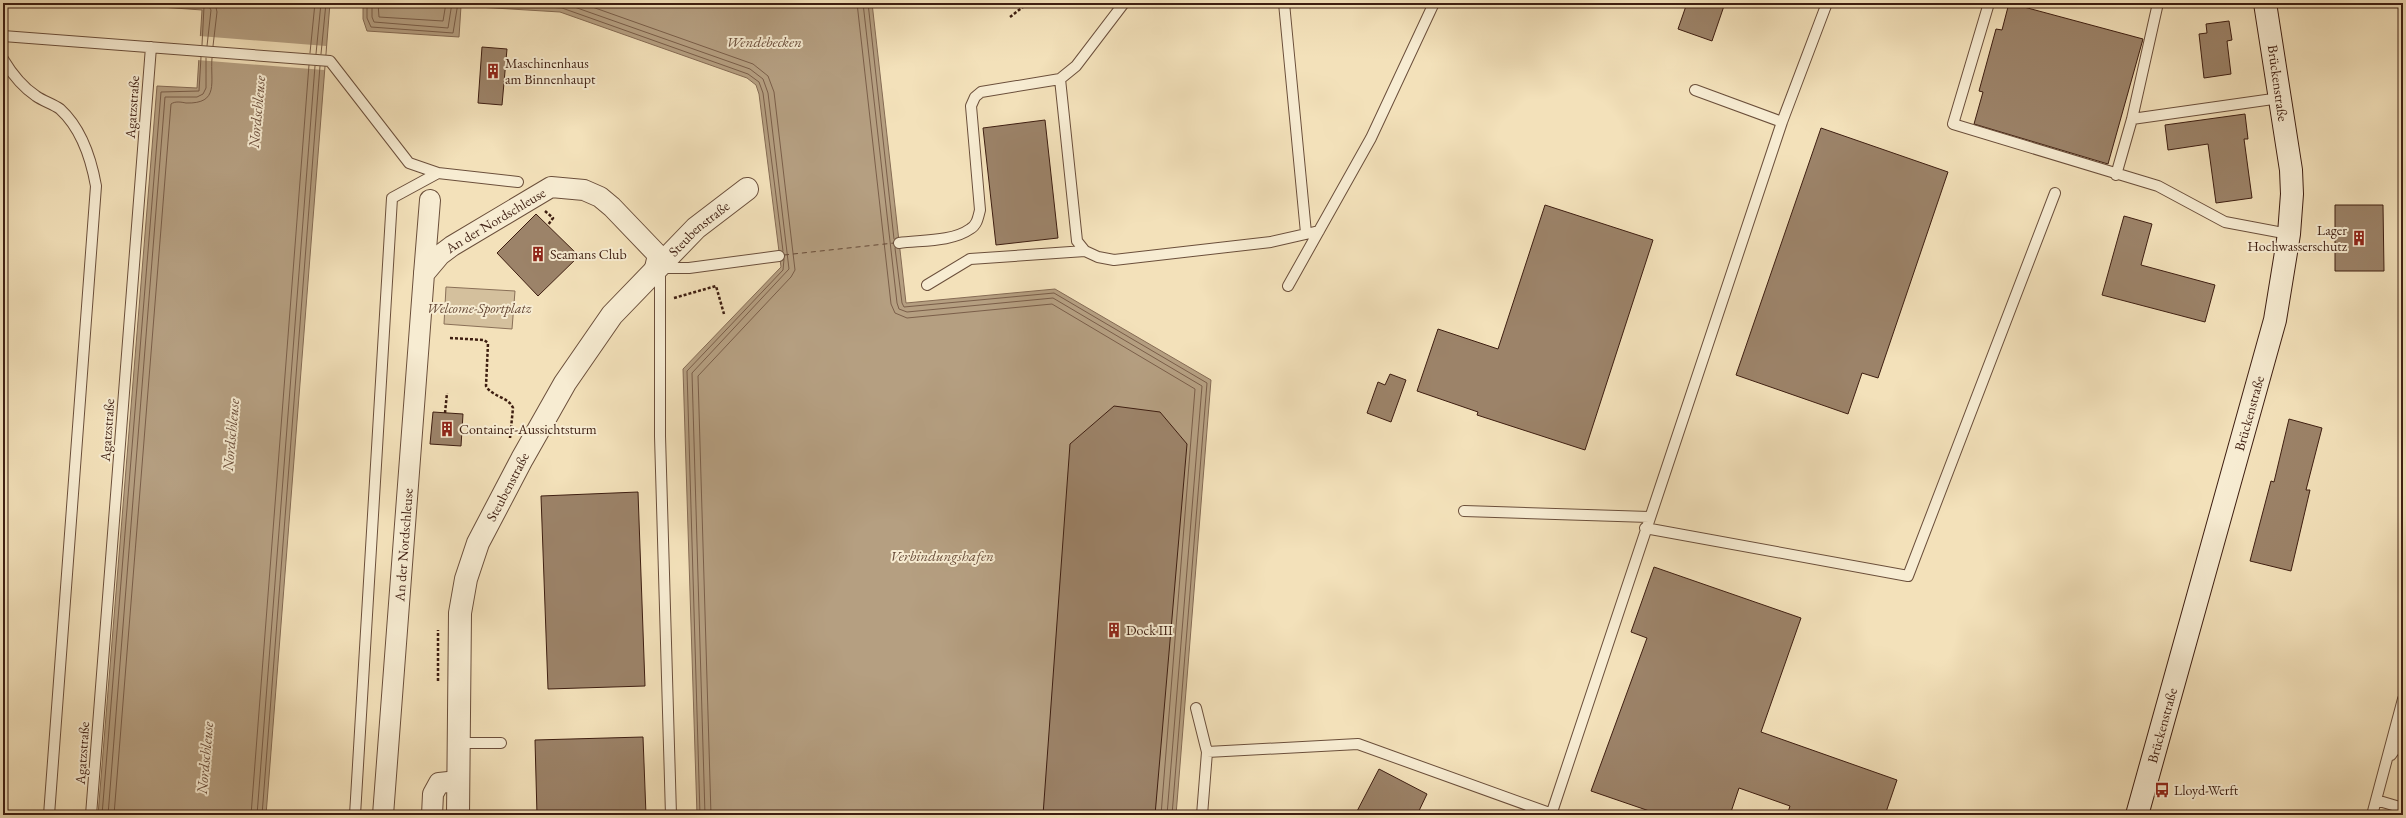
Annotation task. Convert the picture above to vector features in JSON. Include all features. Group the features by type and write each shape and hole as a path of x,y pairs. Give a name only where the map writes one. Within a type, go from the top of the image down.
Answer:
{"main road":[{"name":"Brückenstraße","path":"2137,815 2275,320 2289,234 2292,194 2291,170 2265,3"},
{"name":"Steubenstraße","path":"458,815 457,743 460,613 466,579 478,543 522,459 565,383 612,315 696,228 748,189"}],"street":[{"name":"An der Nordschleuse","path":"424,274 440,255 452,246 551,187 584,190 600,197 612,207 658,255 656,268"},
{"name":"An der Nordschleuse","path":"383,815 430,200"},
{"path":"432,815 433,794 439,783 458,781"}],"lane":[{"path":"899,243 959,235 971,229 978,221 980,210 971,106 974,97 981,92 1060,79 1076,66 1124,3"},
{"path":"1284,3 1306,233"},
{"path":"1288,286 1371,138 1434,3"},
{"path":"1207,752 1358,744 1552,814 1645,528 1782,122 1827,3"},
{"path":"1990,3 1953,124 2116,175 2158,186 2225,222 2289,234"},
{"path":"2116,175 2132,119 2158,3"},
{"path":"3,36 330,61 339,70 409,163 438,173 518,182"},
{"name":"Agatzstraße","path":"91,815 151,47"},
{"path":"3,59 15,80 35,95 59,109 72,122 88,150 96,186 49,815"},
{"path":"1060,79 1077,242 1085,251 1098,257 1114,260 1271,242 1319,231"},
{"path":"1695,90 1782,122"},
{"path":"2132,119 2280,98"},
{"path":"355,815 392,198 438,173"},
{"path":"1645,528 1908,576 2055,193"},
{"path":"927,285 970,259 1085,251"},
{"path":"671,815 660,436 660,277 656,268 689,268 779,256"},
{"path":"1464,510 1649,517"},
{"path":"2372,815 2403,699"},
{"path":"1196,708 1207,752 1202,815"},
{"path":"2387,759 2403,738"},
{"path":"457,743 501,743"},
{"path":"2376,800 2403,808"}],"path":[{"path":"1010,17 1028,3"},
{"path":"660,302 716,286 724,314"},
{"path":"450,338 484,340 488,343 486,386 489,391 512,404 510,446"},
{"path":"445,412 446,393"}],"green space":[{"name":"Welcome-Sportplatz","path":"446,287 515,291 512,329 444,324"}],"water":[{"name":"Nordschleuse","path":"106,3 330,3 266,815 98,815 157,86 197,88 202,10"},
{"name":"Verbindungshafen","path":"363,3 872,3 906,303 1055,289 1211,380 1176,815 697,815 683,369 781,267 759,94 756,85 747,78 560,12 461,6 459,37 367,31 363,19"}],"pier":[{"path":"199,36 326,46 324,70 197,60"}],"building":[{"path":"1687,3 1725,3 1712,41 1678,29"},
{"path":"2009,3 2143,39 2108,164 1974,124 1983,92 1979,91 1996,29 2002,30"},
{"path":"2229,21 2232,40 2227,41 2231,74 2204,78 2199,34 2207,33 2206,24"},
{"name":"Maschinenhaus am Binnenhaupt","path":"482,47 507,49 502,105 478,103"},
{"path":"2245,114 2248,139 2244,139 2252,198 2216,203 2208,144 2168,150 2165,125"},
{"path":"1045,120 1058,238 996,245 983,128"},
{"path":"1821,128 1948,172 1878,378 1862,373 1848,414 1736,375"},
{"path":"1545,205 1653,240 1585,450 1477,415 1478,412 1417,391 1438,329 1498,349"},
{"name":"Lager Hochwasserschutz","path":"2335,205 2383,205 2384,271 2335,271"},
{"name":"Seamans Club","path":"536,214 579,256 538,296 497,253"},
{"path":"2124,216 2152,224 2141,265 2215,285 2205,322 2102,295"},
{"path":"1390,374 1406,380 1391,422 1367,413 1378,382 1385,385"},
{"name":"Dock III","path":"1114,406 1160,412 1187,444 1155,815 1043,815 1070,444"},
{"name":"Container-Aussichtsturm","path":"433,412 463,414 461,446 430,444"},
{"path":"2289,419 2322,428 2306,490 2310,490 2291,571 2250,561 2271,481 2274,482"},
{"path":"638,492 645,686 548,689 541,496"},
{"path":"1654,567 1801,618 1761,732 1897,780 1885,815 1787,815 1790,806 1739,788 1730,815 1661,815 1591,791 1647,638 1631,632"},
{"path":"643,737 646,815 537,815 535,740"},
{"path":"1379,769 1427,794 1417,815 1355,815"}],"ferry route":[{"path":"784,255 894,243"}],"place":[{"name":"Maschinenhaus am Binnenhaupt","path":"493,71"},
{"name":"Lager Hochwasserschutz","path":"2359,238"},
{"name":"Seamans Club","path":"538,254"},
{"name":"Container-Aussichtsturm","path":"447,429"},
{"name":"Dock III","path":"1114,630"},
{"name":"Lloyd-Werft","path":"2162,790"}],"water label":[{"name":"Wendebecken","path":"764,42"}]}
